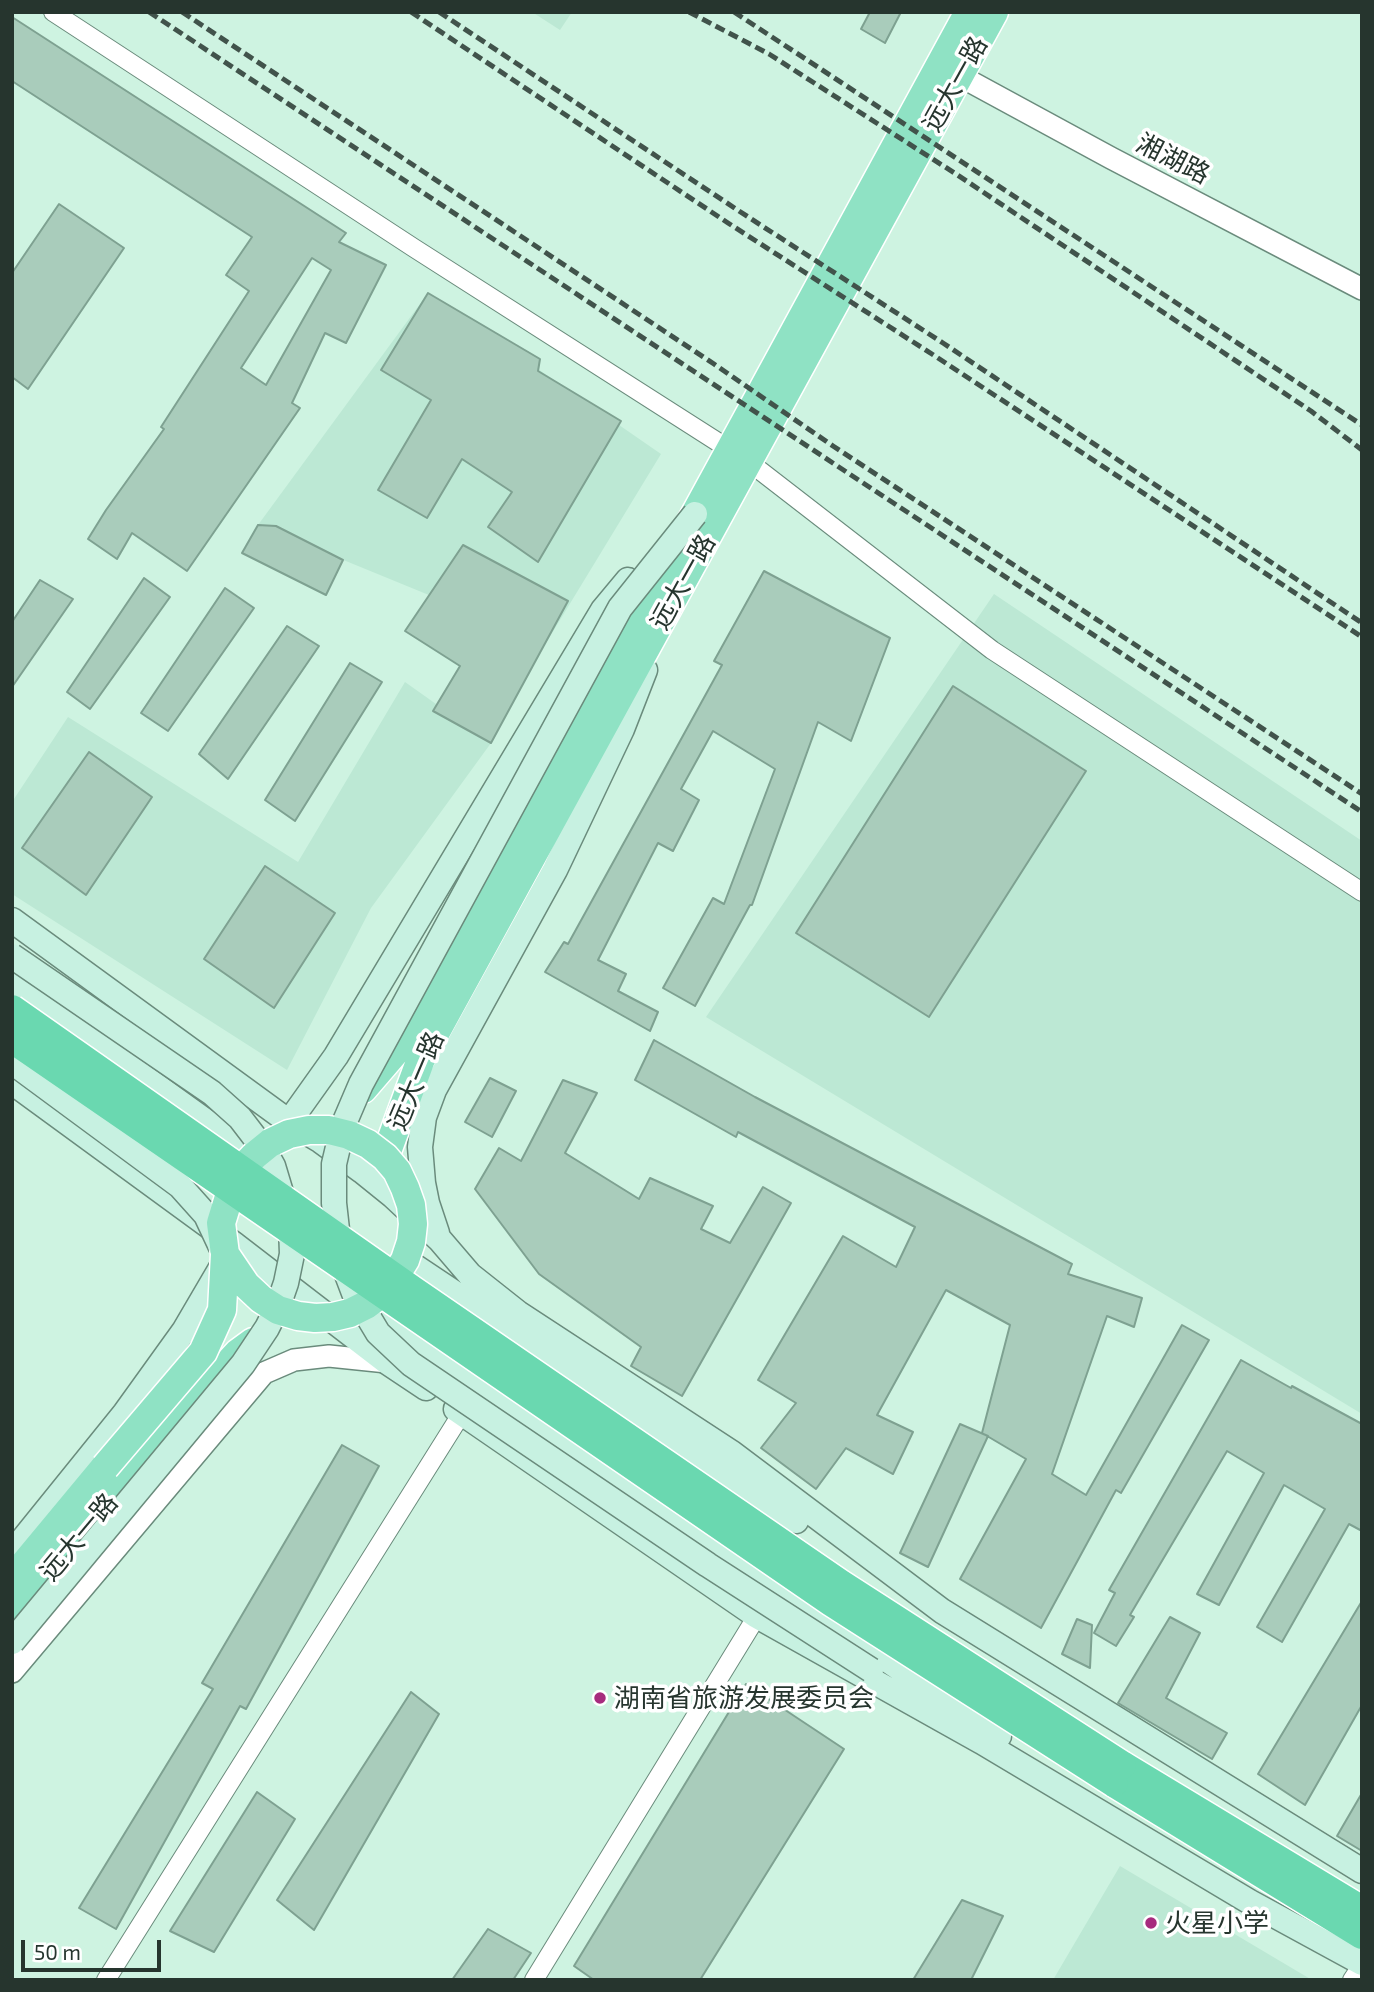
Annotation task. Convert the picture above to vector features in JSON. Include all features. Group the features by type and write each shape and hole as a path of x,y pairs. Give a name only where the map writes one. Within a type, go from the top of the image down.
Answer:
{"highway":[{"path":"12,1009 414,1291 841,1584 1122,1765 1362,1910"},
{"path":"12,1040 831,1602 1114,1783 1362,1935"}],"main road":[{"name":"远大一路","path":"385,1157 421,1059 672,601 734,457 969,12"},
{"name":"远大一路","path":"329,1130 394,1053 695,514 734,457 960,76 994,12"},
{"path":"289,1122 335,1056 603,610 734,457"},
{"path":"695,514 620,608 361,1084 343,1126 334,1164 334,1203 340,1256 355,1293 378,1333 411,1364 708,1565 982,1742"},
{"path":"440,1240 426,1203 423,1183 420,1147 424,1117 434,1090 555,870 622,729 672,601"},
{"path":"12,920 289,1122 362,1171 440,1240 470,1275 519,1313 732,1453 942,1611 1362,1871"},
{"path":"12,956 212,1093 240,1118 273,1166 291,1226 292,1254 278,1307 243,1364 12,1642"},
{"path":"12,982 254,1156"},
{"name":"远大一路","path":"12,1062 180,1186 206,1215 230,1250 222,1310 203,1352 12,1617"},
{"path":"12,1082 230,1250 387,1362 757,1616 982,1742 1250,1902 1362,1964"},
{"path":"329,1130 368,1144 397,1171 411,1205 411,1242 405,1260 389,1286 366,1305 333,1317 298,1316 278,1310 261,1299 247,1285 230,1250 221,1223 232,1187 241,1170 254,1156 270,1143 289,1134 329,1130"},
{"path":"12,1553 125,1413 184,1331 230,1250"},
{"path":"405,1260 816,1535 841,1537"},
{"path":"366,1305 995,1732 1038,1775"},
{"name":"远大一路","path":"12,1579 115,1474 196,1398 238,1353 265,1333 298,1316"}],"street":[{"path":"54,12 734,457 992,650 1362,892"},
{"name":"湘湖路","path":"960,76 1362,289"},
{"path":"12,1672 264,1373 294,1360 329,1356 387,1362"},
{"path":"106,1980 462,1413"},
{"path":"534,1980 757,1616"},
{"path":"1352,1980 1362,1964"}],"shaded area":[{"path":"532,12 572,12 560,30"},
{"path":"428,293 661,454 546,643 258,525"},
{"path":"994,594 1362,841 1362,1414 706,1017"},
{"path":"405,682 491,743 371,908 287,1070 12,894 12,802 68,717 298,862"},
{"name":"火星小学","path":"1120,1866 1312,1980 1053,1980"}],"building":[{"path":"870,12 901,12 885,43 861,29"},
{"path":"12,17 346,233 339,242 386,265 346,343 325,333 292,403 300,408 187,571 132,533 117,559 88,539 164,429 161,427 249,291 226,275 252,237 12,81","holes":["312,258 331,270 266,385 241,368"]},
{"path":"59,204 124,248 28,389 12,377 12,273"},
{"path":"428,293 540,359 538,371 621,421 538,562 488,527 512,492 462,459 427,518 378,490 431,400 381,370"},
{"path":"258,525 276,526 343,560 326,595 242,553"},
{"path":"463,545 568,601 491,743 433,711 460,666 405,631"},
{"path":"764,571 890,638 851,741 818,722 752,905 695,1006 663,988 713,898 724,904 775,769 713,731 681,789 699,800 673,851 658,843 598,960 626,974 618,991 658,1012 650,1031 545,972 564,942 568,944 722,665 714,661"},
{"path":"144,578 170,597 90,709 67,692"},
{"path":"40,580 73,599 12,687 12,622"},
{"path":"225,588 254,608 168,731 141,713"},
{"path":"287,626 319,646 228,779 199,754"},
{"path":"350,663 382,682 295,821 265,800"},
{"path":"953,686 1086,771 929,1017 796,933"},
{"path":"89,752 152,797 86,895 22,848"},
{"path":"265,866 335,913 274,1008 204,959"},
{"path":"654,1040 755,1097 1072,1264 1068,1274 1142,1298 1134,1327 1107,1316 1052,1474 1086,1495 1182,1325 1209,1340 1121,1493 1116,1490 1041,1628 960,1579 1026,1459 982,1433 1010,1325 946,1290 877,1415 913,1432 893,1474 846,1448 816,1489 761,1448 796,1403 758,1380 843,1236 896,1267 915,1227 738,1132 736,1137 635,1080"},
{"path":"490,1078 516,1091 492,1137 465,1122"},
{"path":"563,1080 597,1093 565,1153 639,1199 650,1178 713,1206 701,1229 730,1243 763,1187 791,1203 682,1396 631,1366 641,1347 539,1274 475,1189 499,1148 521,1161"},
{"path":"1241,1360 1362,1424 1362,1531 1349,1524 1282,1642 1257,1627 1325,1509 1284,1485 1219,1605 1197,1594 1264,1473 1227,1451 1130,1615 1134,1617 1116,1646 1094,1633 1115,1593 1109,1590"},
{"path":"960,1424 988,1436 928,1567 900,1553"},
{"path":"342,1445 379,1466 246,1709 240,1706 116,1929 79,1908 213,1689 202,1683"},
{"path":"1362,1601 1362,1705 1305,1805 1258,1774"},
{"path":"1170,1617 1200,1633 1166,1698 1227,1733 1212,1759 1118,1703"},
{"path":"1077,1619 1092,1625 1090,1668 1062,1654"},
{"path":"746,1684 844,1749 700,1980 594,1980 574,1966"},
{"path":"411,1692 439,1714 314,1930 277,1900"},
{"path":"257,1792 295,1819 214,1952 170,1931"},
{"path":"1362,1793 1362,1851 1337,1836"},
{"path":"962,1900 1003,1916 971,1980 913,1980"},
{"path":"488,1929 531,1953 513,1980 452,1980"}],"railway":[{"path":"149,12 1362,812"},
{"path":"182,12 714,364 833,446 1362,794"},
{"path":"411,12 728,223 1362,637"},
{"path":"439,12 943,343 1362,623"},
{"path":"689,12 769,54 956,174 1311,411 1362,450"},
{"path":"734,12 1362,425"}],"place":[{"name":"湖南省旅游发展委员会","path":"600,1698"},
{"name":"火星小学","path":"1151,1923"}]}
